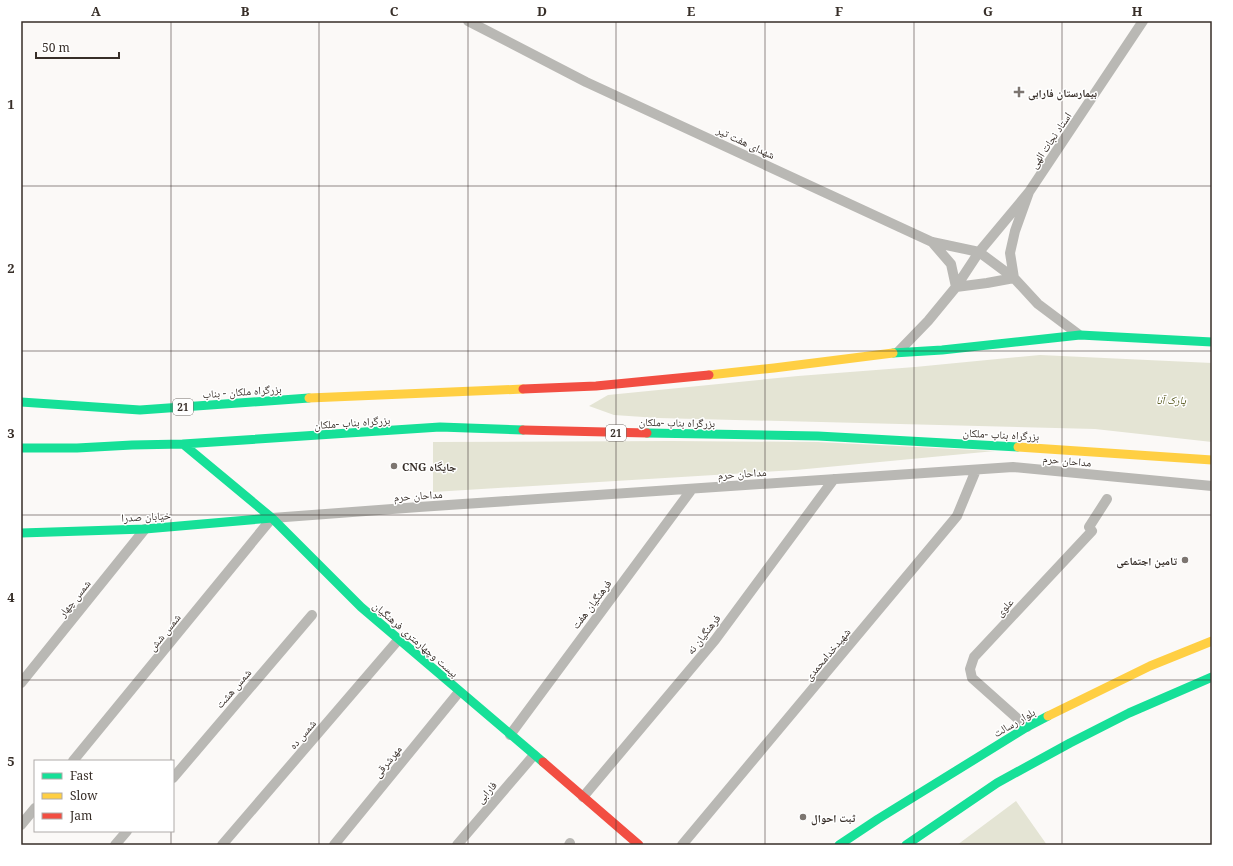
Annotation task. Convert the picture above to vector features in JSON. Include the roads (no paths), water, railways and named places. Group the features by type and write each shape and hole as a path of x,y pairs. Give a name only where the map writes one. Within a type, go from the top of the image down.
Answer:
{"main road":[{"name":"21","path":"897,353 942,350 1080,335 1212,342"},
{"name":"بزرگراه ملکان - بناب","path":"21,402 140,410 345,396 596,386 774,368 897,353"},
{"name":"بزرگراه بناب -ملکان","path":"21,448 76,448 132,444 183,444 440,427 568,432 818,436 1019,447 1212,460"},
{"name":"بیست وچهارمتری فرهنگیان","path":"183,444 272,518 361,607 639,845"},
{"name":"خیابان صدرا","path":"24,533 145,529 272,518"},
{"name":"بلوار رسالت","path":"839,845 878,819 1027,727 1150,666 1212,641"},
{"path":"906,845 997,783 1129,713 1212,677"}],"street":[{"name":"شهدای هفت تیر","path":"468,21 586,82 932,242 979,252 1014,278 1038,304 1080,335"},
{"name":"استاد نجات الهی","path":"1029,192 1143,21"},
{"path":"956,287 1014,278 1010,253 1014,231 1029,192"},
{"path":"897,353 928,321 956,287 979,252 1029,192"},
{"path":"932,242 951,264 956,287"},
{"name":"مداحان حرم","path":"272,518 427,506 1012,467 1212,486"},
{"name":"شهیدخدامحمدی","path":"682,845 957,516 976,470"},
{"name":"فرهنگیان نه","path":"583,797 715,640 834,479"},
{"name":"فرهنگیان هفت","path":"510,735 692,488"},
{"name":"علوی","path":"1027,727 972,678 970,669 974,657 1092,531 1089,527 1107,499"},
{"name":"شمس شش","path":"74,760 272,518"},
{"name":"شمس چهار","path":"21,683 145,529"},
{"path":"21,542 24,533"},
{"name":"شمس هشت","path":"174,777 312,615"},
{"name":"شمس ده","path":"222,845 399,639"},
{"name":"مهرشرقی","path":"334,845 459,692"},
{"name":"فارابی","path":"457,845 534,755"},
{"path":"21,825 34,809"},
{"path":"115,845 126,832"}],"place":[{"name":"بیمارستان فارابی","path":"1019,92"},
{"name":"CNG جایگاه","path":"394,466"},
{"name":"تامین اجتماعی","path":"1185,560"},
{"name":"ثبت احوال","path":"803,817"}],"park label":[{"name":"پارک آنا","path":"1171,399"}]}
